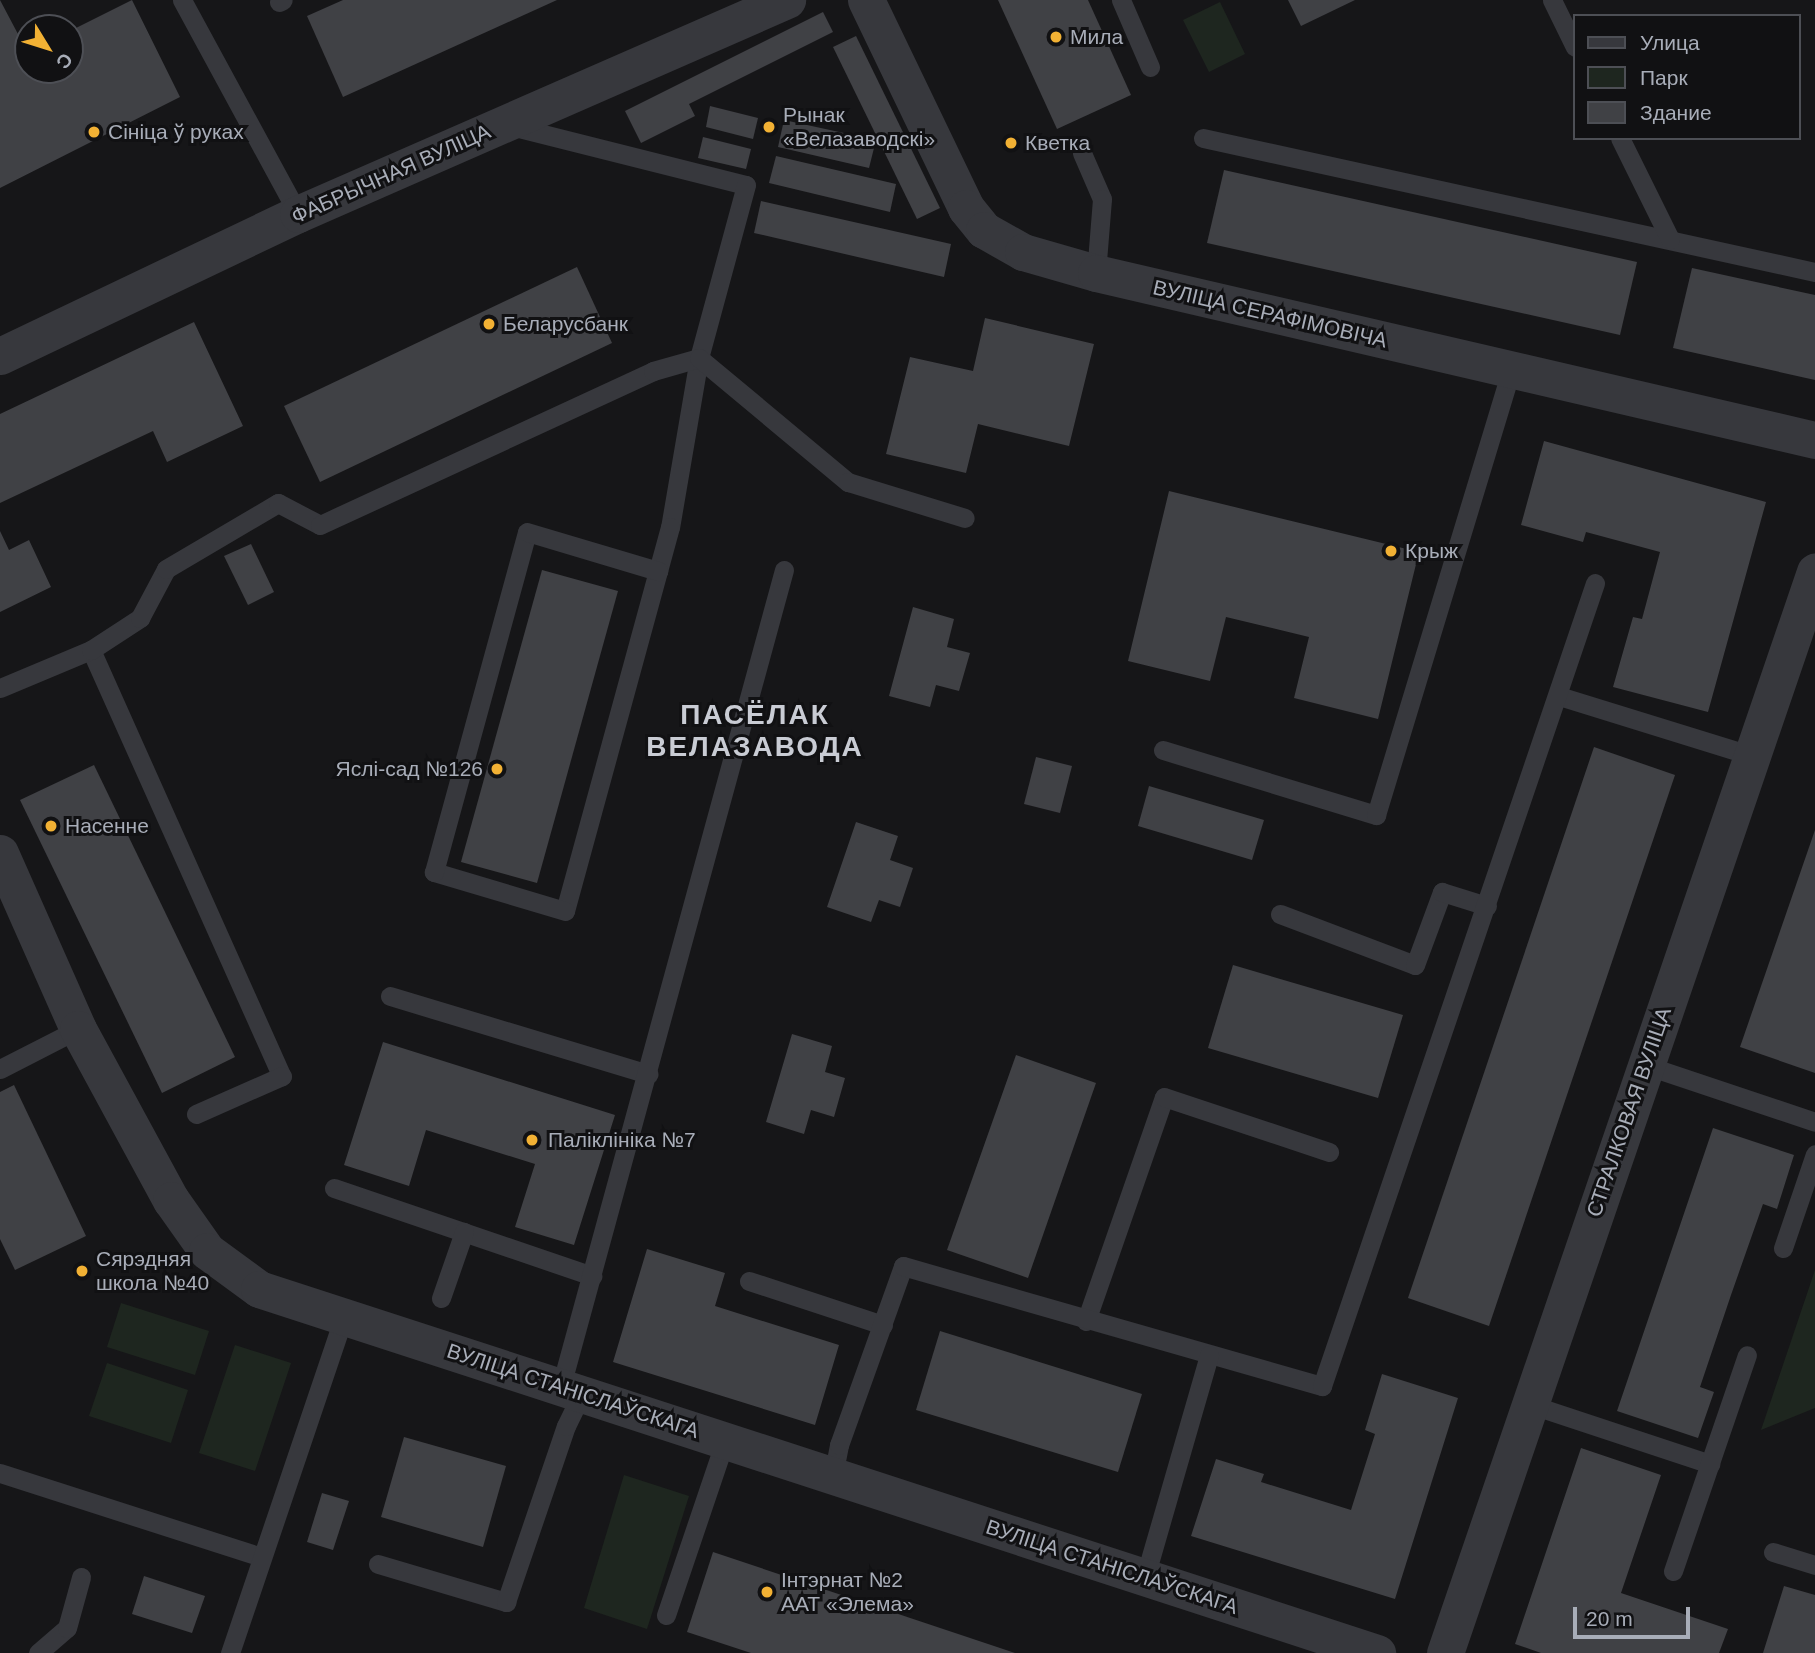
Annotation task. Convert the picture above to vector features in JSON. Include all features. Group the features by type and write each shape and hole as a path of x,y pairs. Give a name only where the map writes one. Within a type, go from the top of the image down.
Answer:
{"street":[{"name":"ФАБРЫЧНАЯ ВУЛІЦА","path":"0,356 298,214 786,0"},
{"name":"ВУЛІЦА СЕРАФІМОВІЧА","path":"866,0 966,208 984,230 1023,253 1096,273 1815,440"},
{"name":"СТРАЛКОВАЯ ВУЛІЦА","path":"1445,1653 1750,755 1815,572"},
{"name":"ВУЛІЦА СТАНІСЛАЎСКАГА","path":"0,853 78,1029 171,1199 206,1251 259,1289 1377,1653"}],"lane":[{"path":"182,0 298,214"},
{"path":"1121,0 1150,67"},
{"path":"1552,0 1574,45"},
{"path":"503,124 746,185 699,358 658,570 565,911 434,872 527,532 658,570"},
{"path":"1203,138 1815,272"},
{"path":"1621,140 1670,239"},
{"path":"1082,153 1102,199 1096,273"},
{"path":"699,358 848,482 965,518"},
{"path":"0,688 91,650 140,618 166,569 278,503 320,526 653,371 699,358"},
{"path":"1163,750 1376,815 1511,370"},
{"path":"377,1564 506,1602 566,1426 592,1276 784,570"},
{"path":"833,1476 839,1445 903,1266 1086,1321 1322,1386 1559,696 1595,583"},
{"path":"91,650 282,1076 196,1114"},
{"path":"1559,696 1750,755"},
{"path":"1280,914 1415,965 1442,892 1487,906"},
{"path":"390,996 648,1074"},
{"path":"0,1069 78,1029"},
{"path":"1646,1065 1815,1122"},
{"path":"1086,1321 1164,1097 1329,1152"},
{"path":"1783,1248 1815,1154"},
{"path":"334,1188 592,1276"},
{"path":"441,1298 464,1232"},
{"path":"749,1281 883,1325"},
{"path":"230,1653 259,1556 344,1317"},
{"path":"1145,1577 1209,1355"},
{"path":"1673,1572 1747,1355"},
{"path":"1529,1404 1710,1464"},
{"path":"666,1615 725,1441"},
{"path":"0,1473 259,1556"},
{"path":"1773,1552 1815,1565"},
{"path":"38,1653 67,1628 82,1577"}],"green space":[{"path":"1220,2 1245,54 1209,72 1183,20"},
{"path":"1815,1270 1815,1408 1761,1430"},
{"path":"121,1303 209,1331 195,1375 107,1347"},
{"path":"235,1345 291,1363 255,1471 199,1453"},
{"path":"107,1363 188,1390 171,1443 89,1416"},
{"path":"624,1475 689,1496 647,1629 584,1608"}],"building":[{"path":"0,0 14,26 14,84 84,84 84,24 132,0 180,97 0,188"},
{"path":"343,0 557,0 343,97 307,16"},
{"path":"998,0 1088,0 1131,95 1057,129"},
{"path":"1288,0 1355,0 1301,26"},
{"path":"823,12 833,32 689,104 695,116 641,143 625,111"},
{"path":"856,36 940,208 917,219 833,47"},
{"path":"710,106 758,118 753,139 706,127"},
{"path":"784,120 876,140 869,168 778,147"},
{"path":"703,137 751,149 746,169 698,158"},
{"path":"776,156 896,184 890,212 769,183"},
{"path":"1224,170 1637,262 1620,335 1207,243"},
{"path":"761,201 951,244 944,277 754,233"},
{"path":"577,267 612,343 320,482 284,406"},
{"path":"1692,268 1815,295 1815,380 1673,348"},
{"path":"985,318 1094,344 1069,446 978,424 966,473 886,454 910,357 973,371"},
{"path":"194,322 243,426 167,462 153,431 0,503 0,414"},
{"path":"1544,441 1766,502 1708,712 1613,687 1633,617 1642,619 1660,552 1586,532 1583,542 1521,525"},
{"path":"1169,491 1419,552 1378,719 1294,698 1309,637 1226,617 1210,681 1128,661"},
{"path":"0,531 9,550 29,540 51,587 0,612"},
{"path":"251,544 274,592 248,605 224,556"},
{"path":"542,570 618,591 537,883 461,862"},
{"path":"913,607 954,619 947,647 970,653 959,691 936,685 930,707 889,696"},
{"path":"1594,747 1675,775 1489,1326 1408,1298"},
{"path":"1036,757 1072,766 1060,813 1024,804"},
{"path":"94,765 235,1057 162,1093 20,800"},
{"path":"1149,786 1264,820 1252,860 1138,826"},
{"path":"856,822 898,836 890,860 913,868 900,907 879,900 871,922 827,907"},
{"path":"1815,830 1815,1073 1740,1047"},
{"path":"1233,965 1403,1015 1378,1098 1208,1048"},
{"path":"792,1034 832,1046 825,1072 845,1078 834,1117 811,1110 804,1134 766,1122"},
{"name":"Паліклініка №7","path":"383,1042 615,1115 574,1245 515,1227 535,1164 426,1130 409,1186 344,1165"},
{"path":"1016,1055 1096,1083 1028,1278 947,1250"},
{"path":"14,1085 86,1236 15,1270 0,1239 0,1092"},
{"path":"1713,1128 1794,1155 1777,1209 1763,1204 1731,1295 1700,1387 1714,1392 1698,1438 1617,1411"},
{"path":"647,1249 725,1273 715,1306 839,1345 815,1425 613,1362"},
{"path":"940,1331 1142,1394 1118,1472 916,1410"},
{"path":"1382,1374 1458,1398 1395,1599 1191,1536 1216,1459 1264,1474 1261,1482 1351,1510 1375,1434 1365,1430"},
{"path":"404,1437 506,1466 483,1547 381,1517"},
{"path":"1581,1448 1661,1475 1621,1593 1728,1629 1719,1653 1541,1653 1515,1644"},
{"path":"322,1493 349,1501 333,1550 307,1542"},
{"name":"Інтэрнат №2 ААТ «Элема»","path":"713,1552 1015,1653 751,1653 687,1632"},
{"path":"144,1576 205,1596 192,1633 132,1614"},
{"path":"1784,1586 1815,1595 1815,1653 1763,1653"}],"place":[{"name":"Мила","path":"1056,37"},
{"name":"Рынак «Велазаводскі»","path":"769,127"},
{"name":"Сініца ў руках","path":"94,132"},
{"name":"Кветка","path":"1011,143"},
{"name":"Беларусбанк","path":"489,324"},
{"name":"Крыж","path":"1391,551"},
{"name":"Яслі-сад №126","path":"497,769"},
{"name":"Насенне","path":"51,826"},
{"name":"Паліклініка №7","path":"532,1140"},
{"name":"Сярэдняя школа №40","path":"82,1271"},
{"name":"Інтэрнат №2 ААТ «Элема»","path":"767,1592"}],"district":[{"name":"ПАСЁЛАК ВЕЛАЗАВОДА","path":"755,731"}]}
